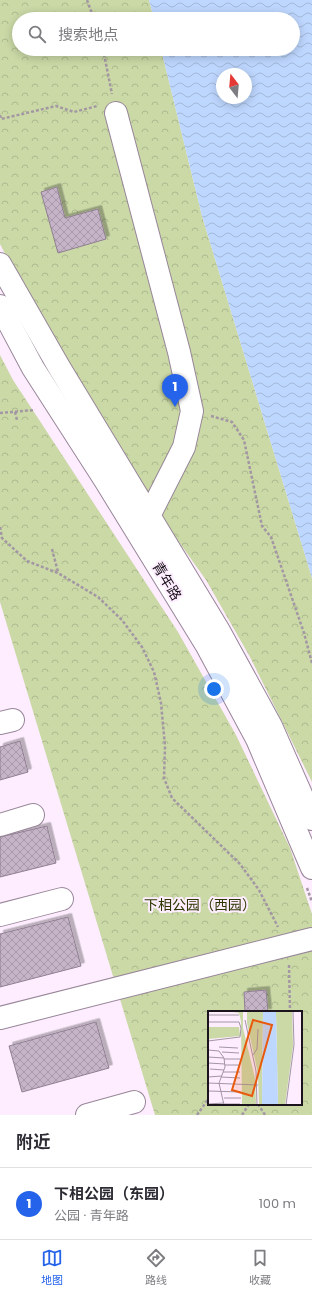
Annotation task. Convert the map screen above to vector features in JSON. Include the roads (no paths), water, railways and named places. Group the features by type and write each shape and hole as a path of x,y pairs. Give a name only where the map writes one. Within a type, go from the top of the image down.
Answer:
{"street":[{"path":"115,107 177,345 192,411 184,447 149,516"},
{"name":"青年路","path":"0,264 59,367 219,631 271,726 312,819"},
{"name":"青年路","path":"0,306 33,368 110,487 207,646 257,738 312,868"},
{"path":"0,825 33,815"},
{"path":"0,915 62,899"},
{"path":"0,1018 312,940"},
{"path":"87,1115 134,1102"}],"water":[{"path":"149,0 312,0 312,578 202,216 163,56 300,56 300,12 152,12"}],"place":[{"name":"下相公园（东园）","path":"175,407"}],"park label":[{"name":"下相公园（西园）","path":"200,905"}]}
